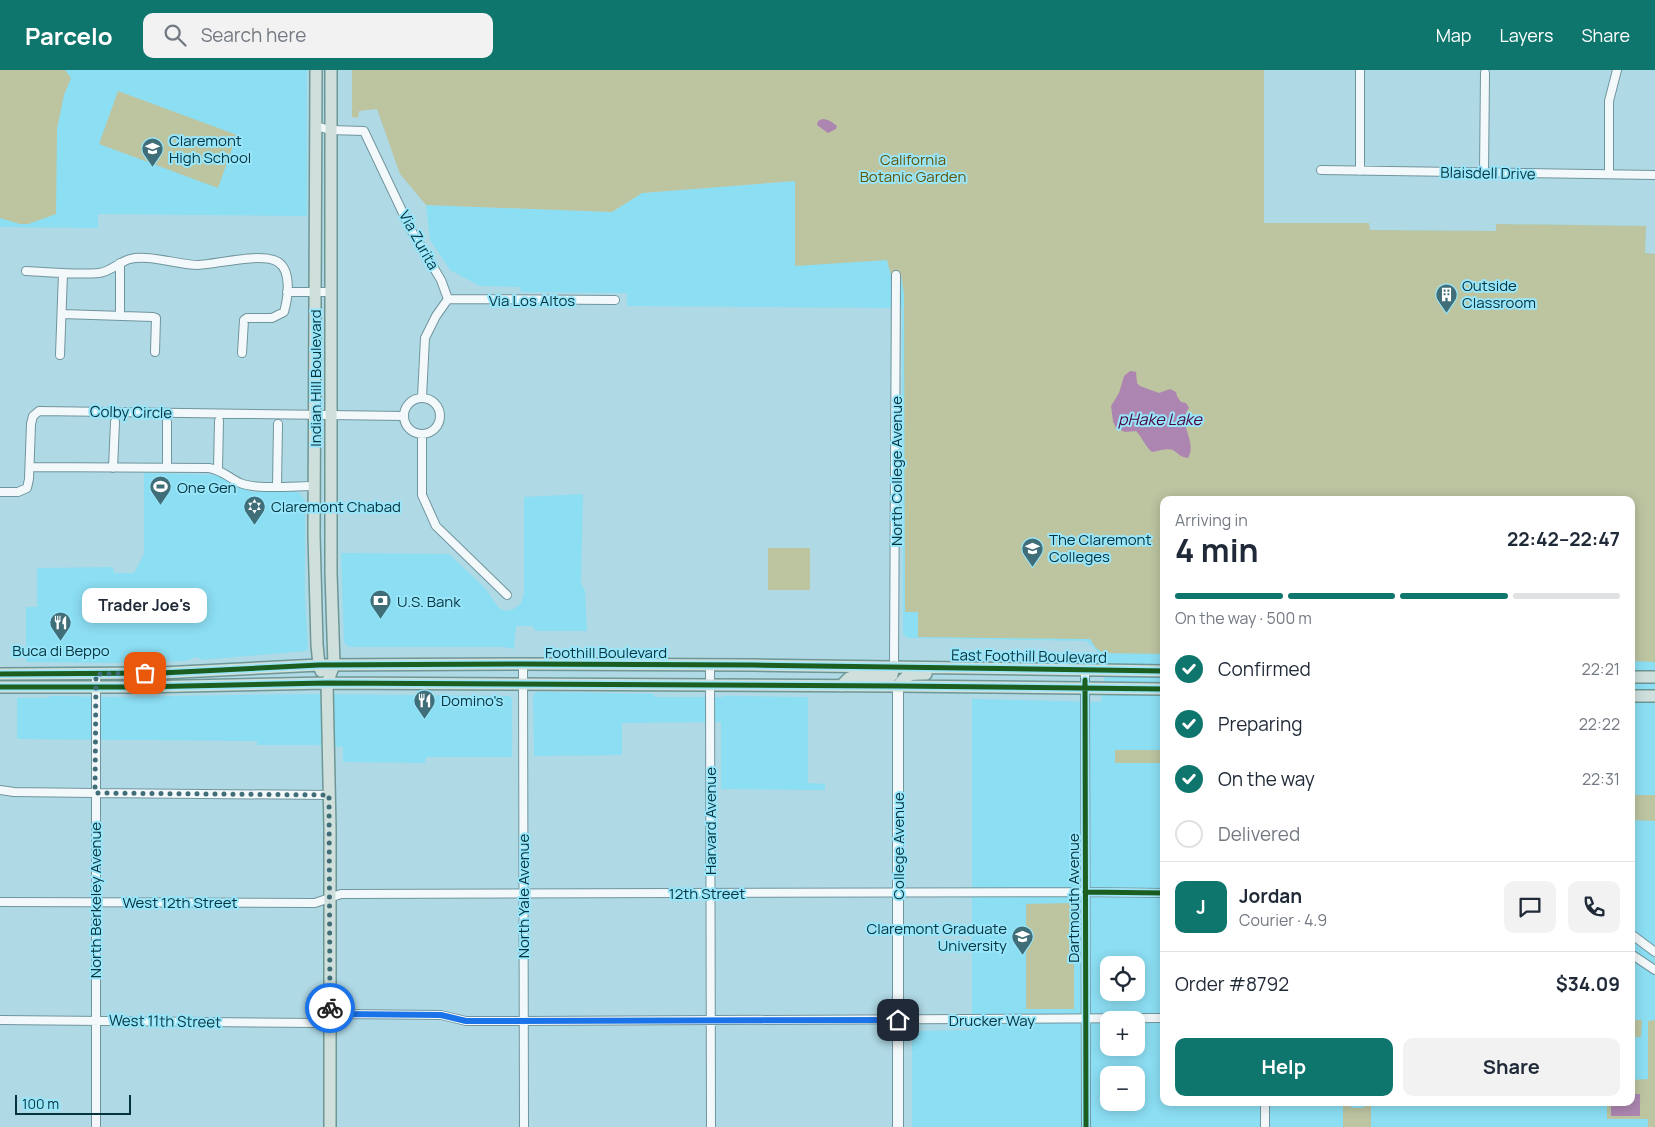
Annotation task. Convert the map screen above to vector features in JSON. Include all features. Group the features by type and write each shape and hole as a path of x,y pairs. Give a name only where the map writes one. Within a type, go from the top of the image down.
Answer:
{"main road":[{"name":"Indian Hill Boulevard","path":"316,70 315,581 319,665 327,683"},
{"name":"Indian Hill Boulevard","path":"330,1127 330,899 327,683 334,665 331,573 330,414 331,70"},
{"name":"Foothill Boulevard","path":"96,674 162,673 319,665 894,666"},
{"name":"East Foothill Boulevard","path":"894,666 1160,670"},
{"path":"841,686 854,676 892,675 894,666"},
{"path":"0,687 95,688 327,683 898,686 904,677 909,675 940,674 958,668"},
{"path":"0,674 96,674"},
{"path":"1635,677 1655,677"},
{"name":"East Foothill Boulevard","path":"898,686 1160,689"},
{"path":"1635,696 1655,696"}],"street":[{"path":"1360,70 1360,171"},
{"path":"1609,174 1609,101 1617,70"},
{"path":"1484,173 1485,73"},
{"name":"Via Zurita","path":"316,126 330,130 364,131 412,230 441,280 448,299"},
{"name":"Blaisdell Drive","path":"1321,170 1655,175"},
{"path":"26,271 100,273 136,258 198,265 245,259 275,260 282,265 286,272 287,292 284,312 272,318 247,318 244,320 242,353"},
{"path":"120,264 120,316"},
{"path":"60,355 63,273"},
{"name":"North College Avenue","path":"894,666 896,275"},
{"path":"287,292 330,292"},
{"path":"422,397 425,338 436,316 448,299"},
{"name":"Via Los Altos","path":"448,299 615,300"},
{"path":"62,314 156,318 155,352"},
{"path":"422,397 429,398 435,402 439,408 440,416 439,423 435,428 422,434 409,429 405,423 404,416 405,409 409,403 415,398 422,397"},
{"name":"Colby Circle","path":"0,492 18,492 27,488 30,479 31,424 33,416 39,411 404,416"},
{"path":"218,469 219,421"},
{"path":"113,468 115,422"},
{"path":"167,422 167,468"},
{"path":"277,486 278,424"},
{"path":"422,434 422,495 436,526 507,595"},
{"path":"30,467 209,468 218,469 240,483 255,486 315,486"},
{"name":"North Yale Avenue","path":"522,664 524,1127"},
{"name":"Harvard Avenue","path":"710,665 711,1127"},
{"name":"Dartmouth Avenue","path":"1085,670 1086,1127"},
{"name":"North Berkeley Avenue","path":"96,674 96,1127"},
{"name":"College Avenue","path":"898,686 898,1127"},
{"path":"0,790 14,792 329,795"},
{"name":"12th Street","path":"330,899 342,894 1160,892"},
{"name":"West 12th Street","path":"0,902 315,903 330,899"},
{"path":"1635,937 1655,952"},
{"path":"1635,957 1655,970"},
{"name":"West 11th Street","path":"0,1020 317,1023 342,1014 441,1015 466,1021 523,1021"},
{"name":"Drucker Way","path":"523,1021 1160,1018"},
{"path":"1265,1106 1265,1127"}],"shaded area":[{"name":"Claremont High School","path":"0,70 307,70 307,216 98,214 98,228 0,227"},
{"name":"The Claremont Colleges","path":"1264,70 1264,223 1369,223 1370,230 1496,231 1496,224 1646,226 1645,253 1655,254 1655,1127 912,1127 912,1031 972,1030 972,699 1101,702 1107,657 1086,641 908,638 903,634 902,308 627,306 627,293 521,292 520,287 480,286 450,270 430,240 426,205 612,212 642,193 796,181 847,261 887,260"},
{"path":"144,473 226,475 251,492 298,492 305,500 305,596 308,649 305,651 202,660 197,657 184,661 115,663 26,662 26,607 37,607 37,568 113,567 114,573 134,573 144,554"},
{"path":"583,494 581,583 585,591 587,631 536,631 532,626 516,626 514,649 504,647 350,647 346,645 344,641 341,553 449,554 485,588 499,608 506,611 514,609 521,603 524,594 524,497"},
{"path":"538,692 653,694 655,697 808,697 808,783 825,784 825,790 721,789 721,722 622,723 622,755 534,756 533,696"},
{"path":"309,694 509,696 512,698 512,757 426,757 425,763 343,762 343,747 257,745 257,741 17,739 17,698 47,698 51,696"}],"green space":[{"path":"0,70 65,70 71,78 64,95 57,129 56,214 28,224 20,224 0,218"},
{"name":"The Claremont Colleges","path":"352,70 1264,70 1264,223 1369,223 1370,230 1496,231 1496,224 1646,226 1645,253 1655,254 1655,662 1635,661 1635,496 1160,496 1160,654 1103,653 1095,647 1090,639 918,637 918,612 905,612 904,294 901,275 891,275 887,260 795,266 795,181 642,193 612,212 426,205 400,174 377,109 359,111 358,118 352,117"},
{"path":"118,91 237,135 218,188 99,144"},
{"path":"768,548 810,548 810,590 768,590"},
{"path":"1115,750 1160,750 1160,763 1115,763"},
{"path":"1635,795 1655,795 1655,821 1635,820"},
{"path":"1074,903 1074,1009 1026,1009 1026,904"},
{"path":"1635,1020 1642,1020 1641,1037 1635,1037"},
{"path":"1655,1020 1655,1127 1648,1127 1648,1119 1607,1119 1607,1106 1635,1106 1635,1080 1648,1079 1648,1021"},
{"path":"1343,1106 1363,1108 1371,1106 1371,1127 1343,1127"}],"water":[{"path":"822,119 833,123 837,126 836,129 828,133 817,125 818,121"},
{"name":"pHake Lake","path":"1130,371 1136,372 1137,383 1140,386 1159,393 1170,389 1176,392 1181,402 1186,403 1189,408 1185,420 1191,445 1188,458 1181,456 1171,449 1152,452 1136,431 1125,432 1116,428 1111,406 1119,393 1124,376"},
{"path":"1635,1094 1640,1094 1640,1116 1611,1116 1611,1106 1635,1106"}],"cycle path":[{"path":"0,674 161,673 319,665 523,664 753,665 1160,671"},
{"path":"1085,680 1086,1127"},
{"path":"0,687 139,687 327,683 1160,689"},
{"path":"1085,892 1160,893"}],"way so far":[{"path":"145,673 96,674 95,793 329,795 330,1008"}],"place":[{"name":"Claremont High School","path":"153,168"},
{"name":"Outside Classroom","path":"1446,313"},
{"name":"One Gen","path":"161,506"},
{"name":"Claremont Chabad","path":"255,525"},
{"name":"The Claremont Colleges","path":"1033,567"},
{"name":"U.S. Bank","path":"381,620"},
{"name":"Buca di Beppo","path":"61,641"},
{"name":"Trader Joe's","path":"145,673"},
{"name":"Domino's","path":"425,719"},
{"name":"Claremont Graduate University","path":"1023,956"}],"route":[{"path":"330,1008 330,1018 342,1014 441,1015 466,1021 898,1020"}],"park label":[{"name":"California Botanic Garden","path":"913,168"}]}
